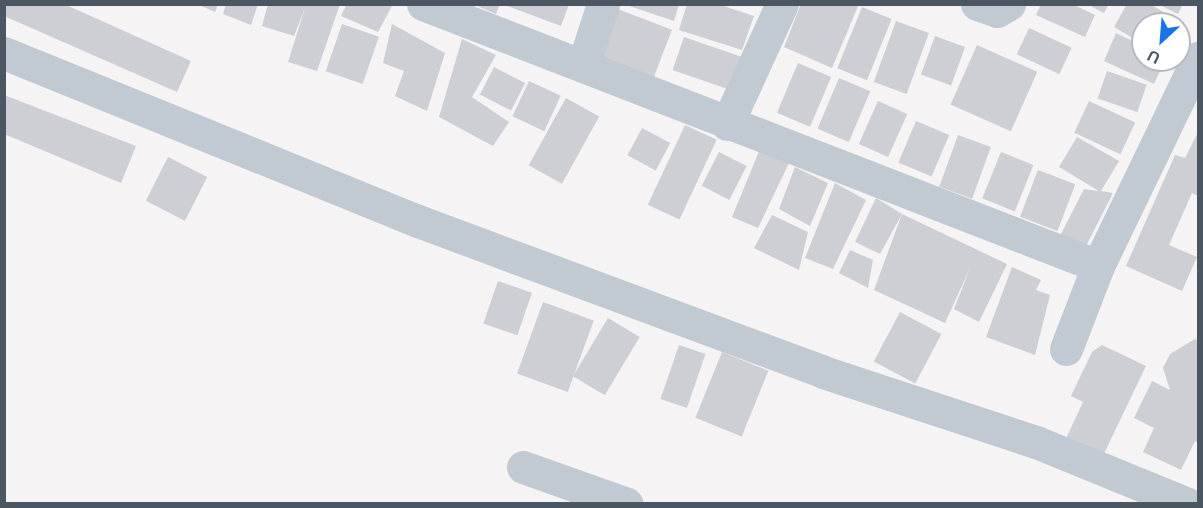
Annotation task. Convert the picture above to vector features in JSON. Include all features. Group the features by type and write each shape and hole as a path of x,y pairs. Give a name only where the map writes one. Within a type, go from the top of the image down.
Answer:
{"street":[{"path":"423,4 727,124 1098,266"},
{"path":"583,66 603,4"},
{"path":"727,124 782,4"},
{"path":"977,4 997,11 1009,4"},
{"path":"4,53 428,225 823,372 1036,442 1188,504"},
{"path":"1066,349 1098,266 1198,58"},
{"path":"523,467 627,504"}],"building":[{"path":"4,4 64,4 191,61 177,92 4,16"},
{"path":"197,4 218,4 215,12"},
{"path":"226,4 258,4 251,25 223,14"},
{"path":"268,4 340,4 317,71 288,62 305,8 294,36 262,26"},
{"path":"347,4 393,4 378,32 341,16"},
{"path":"473,4 500,4 496,14"},
{"path":"502,4 569,4 561,26"},
{"path":"623,4 679,4 674,21"},
{"path":"687,4 718,4 754,16 742,50 679,30"},
{"path":"801,4 859,4 832,68 784,47"},
{"path":"1041,4 1072,4 1095,15 1085,37 1036,15"},
{"path":"1087,4 1109,4 1104,13"},
{"path":"1127,4 1150,4 1163,12 1131,12 1131,37 1114,27"},
{"path":"1158,4 1183,4 1179,12"},
{"path":"862,7 892,19 867,80 837,68"},
{"path":"615,8 672,30 653,78 596,57"},
{"path":"896,21 929,33 907,94 874,82"},
{"path":"342,24 379,37 363,84 326,71"},
{"path":"392,24 445,53 427,111 395,96 404,71 383,63"},
{"path":"1029,28 1072,48 1059,74 1017,54"},
{"path":"1116,33 1131,40 1131,72 1160,72 1154,84 1104,61"},
{"path":"935,36 965,47 951,85 921,75"},
{"path":"684,37 743,57 731,90 673,70"},
{"path":"462,39 496,55 472,97 509,122 493,146 439,117"},
{"path":"977,45 1037,72 1011,131 951,104"},
{"path":"798,63 831,77 810,127 777,113"},
{"path":"494,67 525,83 511,111 480,95"},
{"path":"1107,71 1147,85 1137,112 1098,98"},
{"path":"839,78 870,91 849,142 818,129"},
{"path":"529,81 561,96 544,131 513,116"},
{"path":"4,95 136,146 121,183 4,134"},
{"path":"566,98 599,116 562,184 529,165"},
{"path":"878,101 907,114 888,157 859,144"},
{"path":"1089,101 1135,123 1120,154 1074,133"},
{"path":"916,121 949,135 932,176 898,162"},
{"path":"685,125 717,140 680,220 648,205"},
{"path":"642,128 670,143 656,170 627,155"},
{"path":"1198,132 1198,196 1192,193 1169,245 1197,257 1182,291 1126,266 1175,155 1185,158"},
{"path":"958,135 991,147 972,199 939,187"},
{"path":"1077,137 1119,161 1101,191 1113,193 1085,248 1060,236 1084,189 1099,191 1059,167"},
{"path":"760,149 789,163 758,228 732,217"},
{"path":"719,152 747,166 729,200 702,186"},
{"path":"1001,152 1033,165 1015,211 982,198"},
{"path":"168,157 207,177 185,221 146,201"},
{"path":"795,167 828,183 810,226 779,209"},
{"path":"1038,170 1075,184 1057,231 1020,217"},
{"path":"835,183 866,200 833,269 805,258"},
{"path":"876,198 902,214 880,254 855,242"},
{"path":"902,214 1007,264 979,322 954,309 970,268 945,323 874,290"},
{"path":"772,215 808,232 799,270 754,248"},
{"path":"850,250 873,260 868,288 839,273"},
{"path":"1012,267 1041,280 1036,290 1050,295 1035,355 986,337"},
{"path":"498,281 532,293 517,335 483,324"},
{"path":"543,302 594,320 568,392 517,373"},
{"path":"900,312 941,334 915,384 874,361"},
{"path":"608,318 640,337 605,395 573,376"},
{"path":"1195,339 1198,340 1198,443 1195,441 1181,470 1143,452 1154,428 1134,418 1152,381 1170,390 1163,368 1170,354"},
{"path":"679,345 705,354 687,408 660,399"},
{"path":"1102,345 1146,366 1099,464 1062,447 1083,402 1071,396 1092,352"},
{"path":"722,352 768,371 742,437 695,418"}]}
